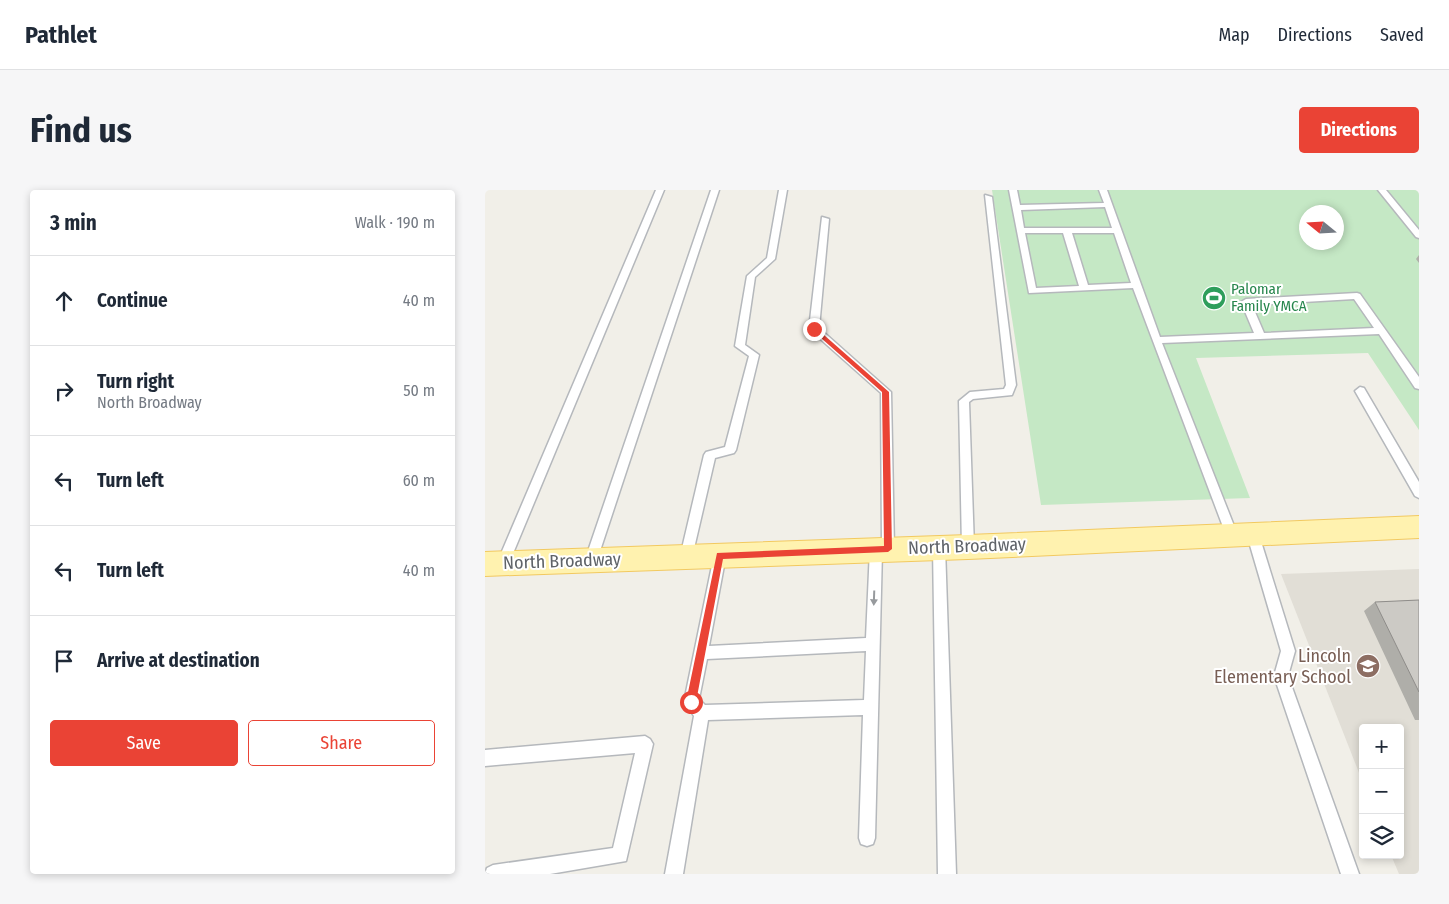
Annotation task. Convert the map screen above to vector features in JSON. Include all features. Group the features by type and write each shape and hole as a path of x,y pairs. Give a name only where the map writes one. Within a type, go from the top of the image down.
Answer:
{"main road":[{"name":"North Broadway","path":"494,563 968,547 1419,528"}],"lane":[{"path":"494,563 660,190"},
{"path":"591,560 715,190"},
{"path":"686,556 710,455 730,450 754,355 740,346 751,276 771,259 783,190"},
{"path":"1013,190 1032,291 1137,285"},
{"path":"1103,190 1156,340 1242,536 1288,651 1281,676 1350,874"},
{"path":"1381,190 1419,235"},
{"path":"968,547 964,401 970,396 1007,392 1011,385 988,197"},
{"path":"1016,208 1108,205"},
{"path":"825,219 814,329 886,392 882,549 873,644 867,838"},
{"path":"1021,231 1117,230"},
{"path":"1067,231 1084,288"},
{"path":"1260,336 1246,302 1357,296 1419,385"},
{"path":"1156,340 1381,332"},
{"path":"1360,391 1419,493"},
{"path":"939,547 947,874"},
{"path":"720,555 691,702 702,713 871,707"},
{"path":"701,653 873,644"},
{"path":"674,874 702,713"},
{"path":"485,758 645,744 621,855 493,874"}],"shaded area":[{"name":"Lincoln Elementary School","path":"1419,569 1419,874 1399,874 1393,859 1404,859 1404,724 1359,724 1359,773 1281,574"}],"green space":[{"name":"Palomar Family YMCA","path":"992,190 1419,190 1419,430 1368,353 1196,358 1250,498 1041,505"}],"building":[{"path":"1419,600 1419,692 1375,602"}],"place":[{"name":"Palomar Family YMCA","path":"1214,298"},
{"name":"Lincoln Elementary School","path":"1368,666"}],"route":[{"path":"691,702 720,555 888,549 886,392 814,329"}]}
